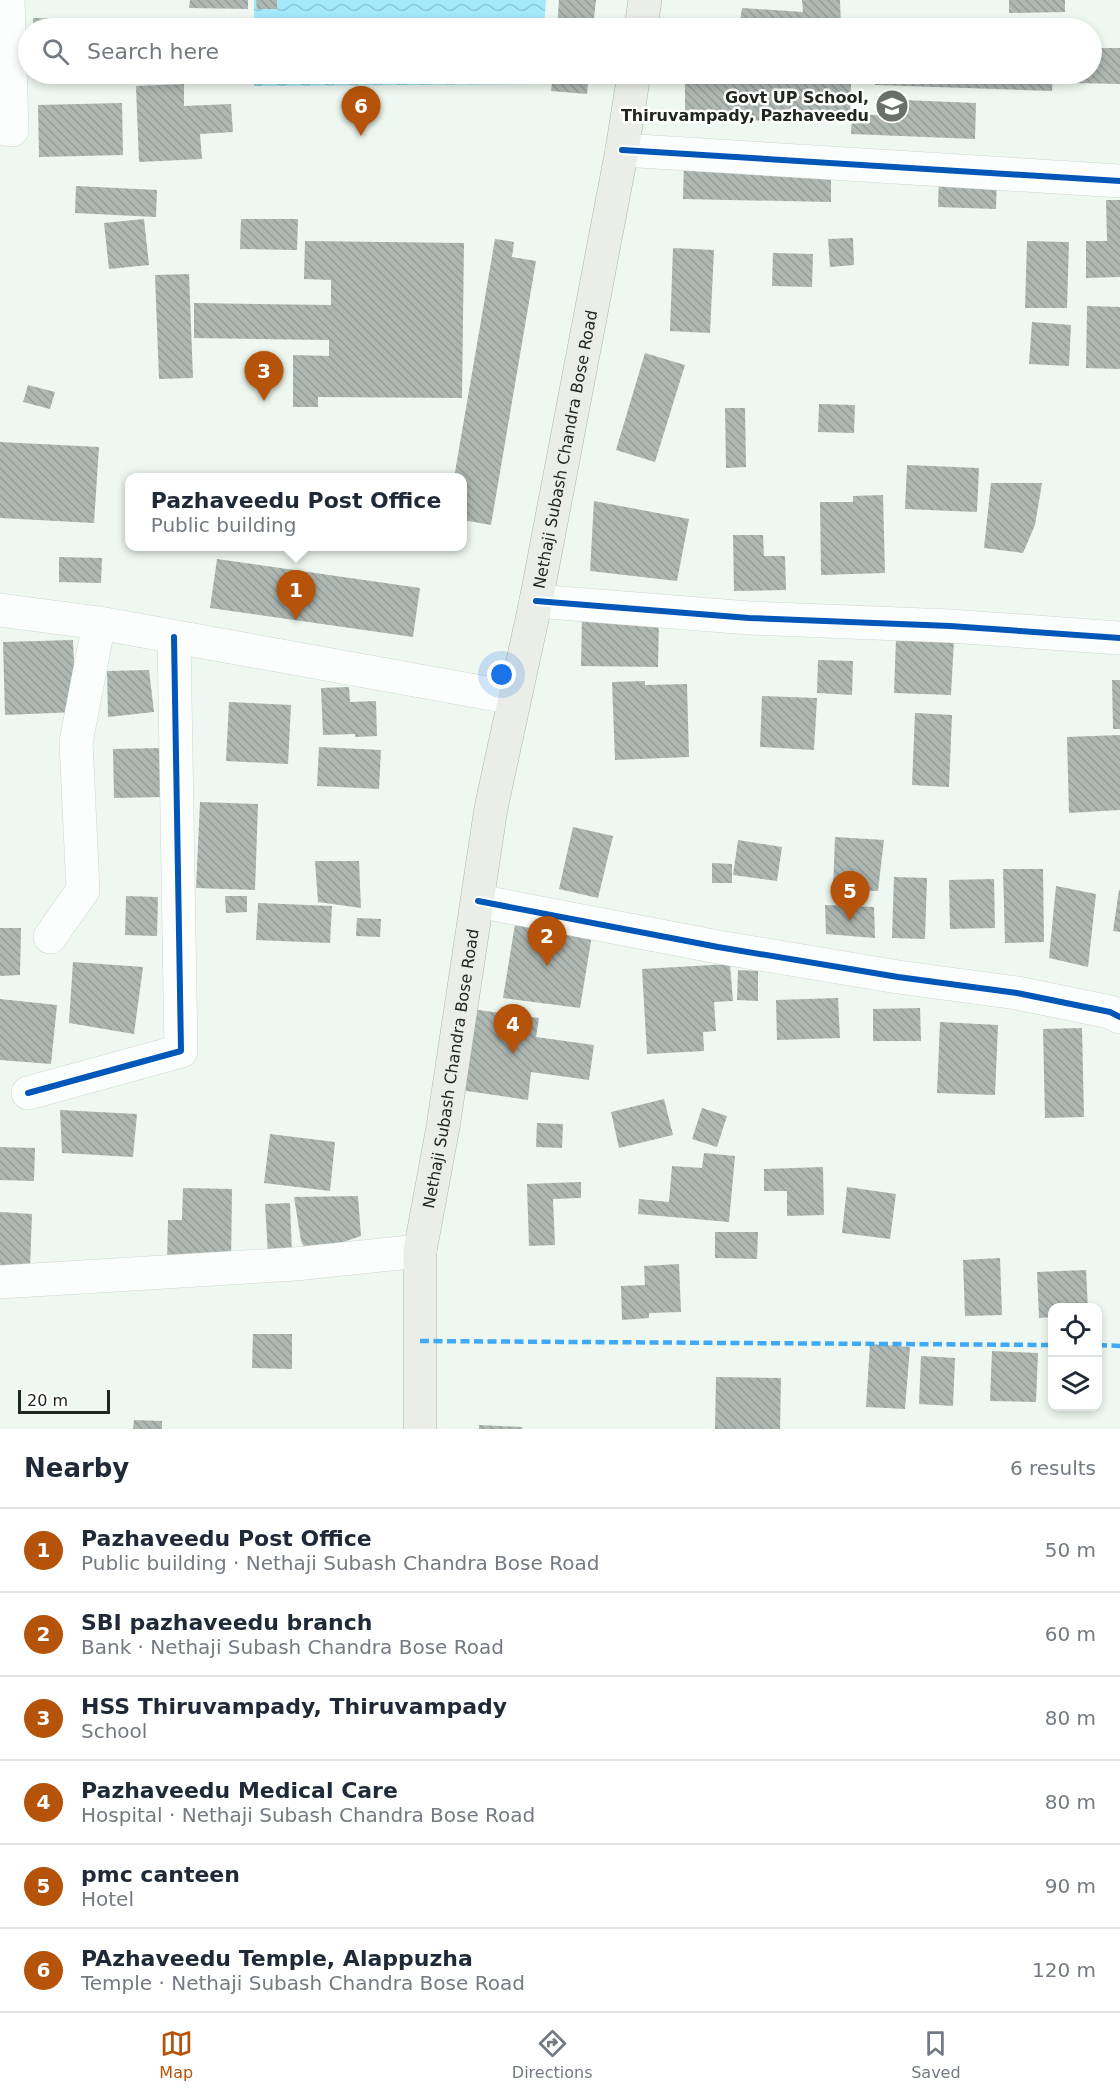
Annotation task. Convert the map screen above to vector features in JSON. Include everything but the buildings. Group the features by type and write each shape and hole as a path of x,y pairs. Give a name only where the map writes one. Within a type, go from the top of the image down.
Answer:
{"main road":[{"path":"642,18 645,0"},
{"name":"Nethaji Subash Chandra Bose Road","path":"420,1429 420,1251 443,1127 491,808 536,601 622,150 632,84"}],"street":[{"path":"0,128 12,130 8,0"},
{"path":"622,150 1120,181"},
{"path":"536,601 749,618 950,626 1120,638"},
{"path":"0,610 99,623 514,698"},
{"path":"50,937 83,890 76,742 99,623"},
{"path":"28,1093 181,1051 174,637"},
{"path":"478,901 718,947 898,977 1017,993 1110,1012 1120,1017"},
{"path":"0,1282 296,1264 420,1251"}],"water":[{"path":"254,0 546,0 545,18 254,18"},
{"path":"254,84 540,84 254,86"}],"marked path":[{"path":"420,1341 1048,1345"},
{"path":"1102,1345 1120,1346"}],"cycle path":[{"path":"622,150 1120,181"},
{"path":"536,601 749,618 950,626 1120,638"},
{"path":"28,1093 181,1051 174,637"},
{"path":"478,901 718,947 898,977 1017,993 1110,1012 1120,1017"}],"place":[{"name":"Govt UP School, Thiruvampady, Pazhaveedu","path":"892,106"},
{"name":"PAzhaveedu Temple, Alappuzha","path":"361,136"},
{"name":"HSS Thiruvampady, Thiruvampady","path":"264,401"},
{"name":"Pazhaveedu Post Office","path":"296,620"},
{"name":"pmc canteen","path":"850,921"},
{"name":"SBI pazhaveedu branch","path":"547,966"},
{"name":"Pazhaveedu Medical Care","path":"513,1054"}]}
